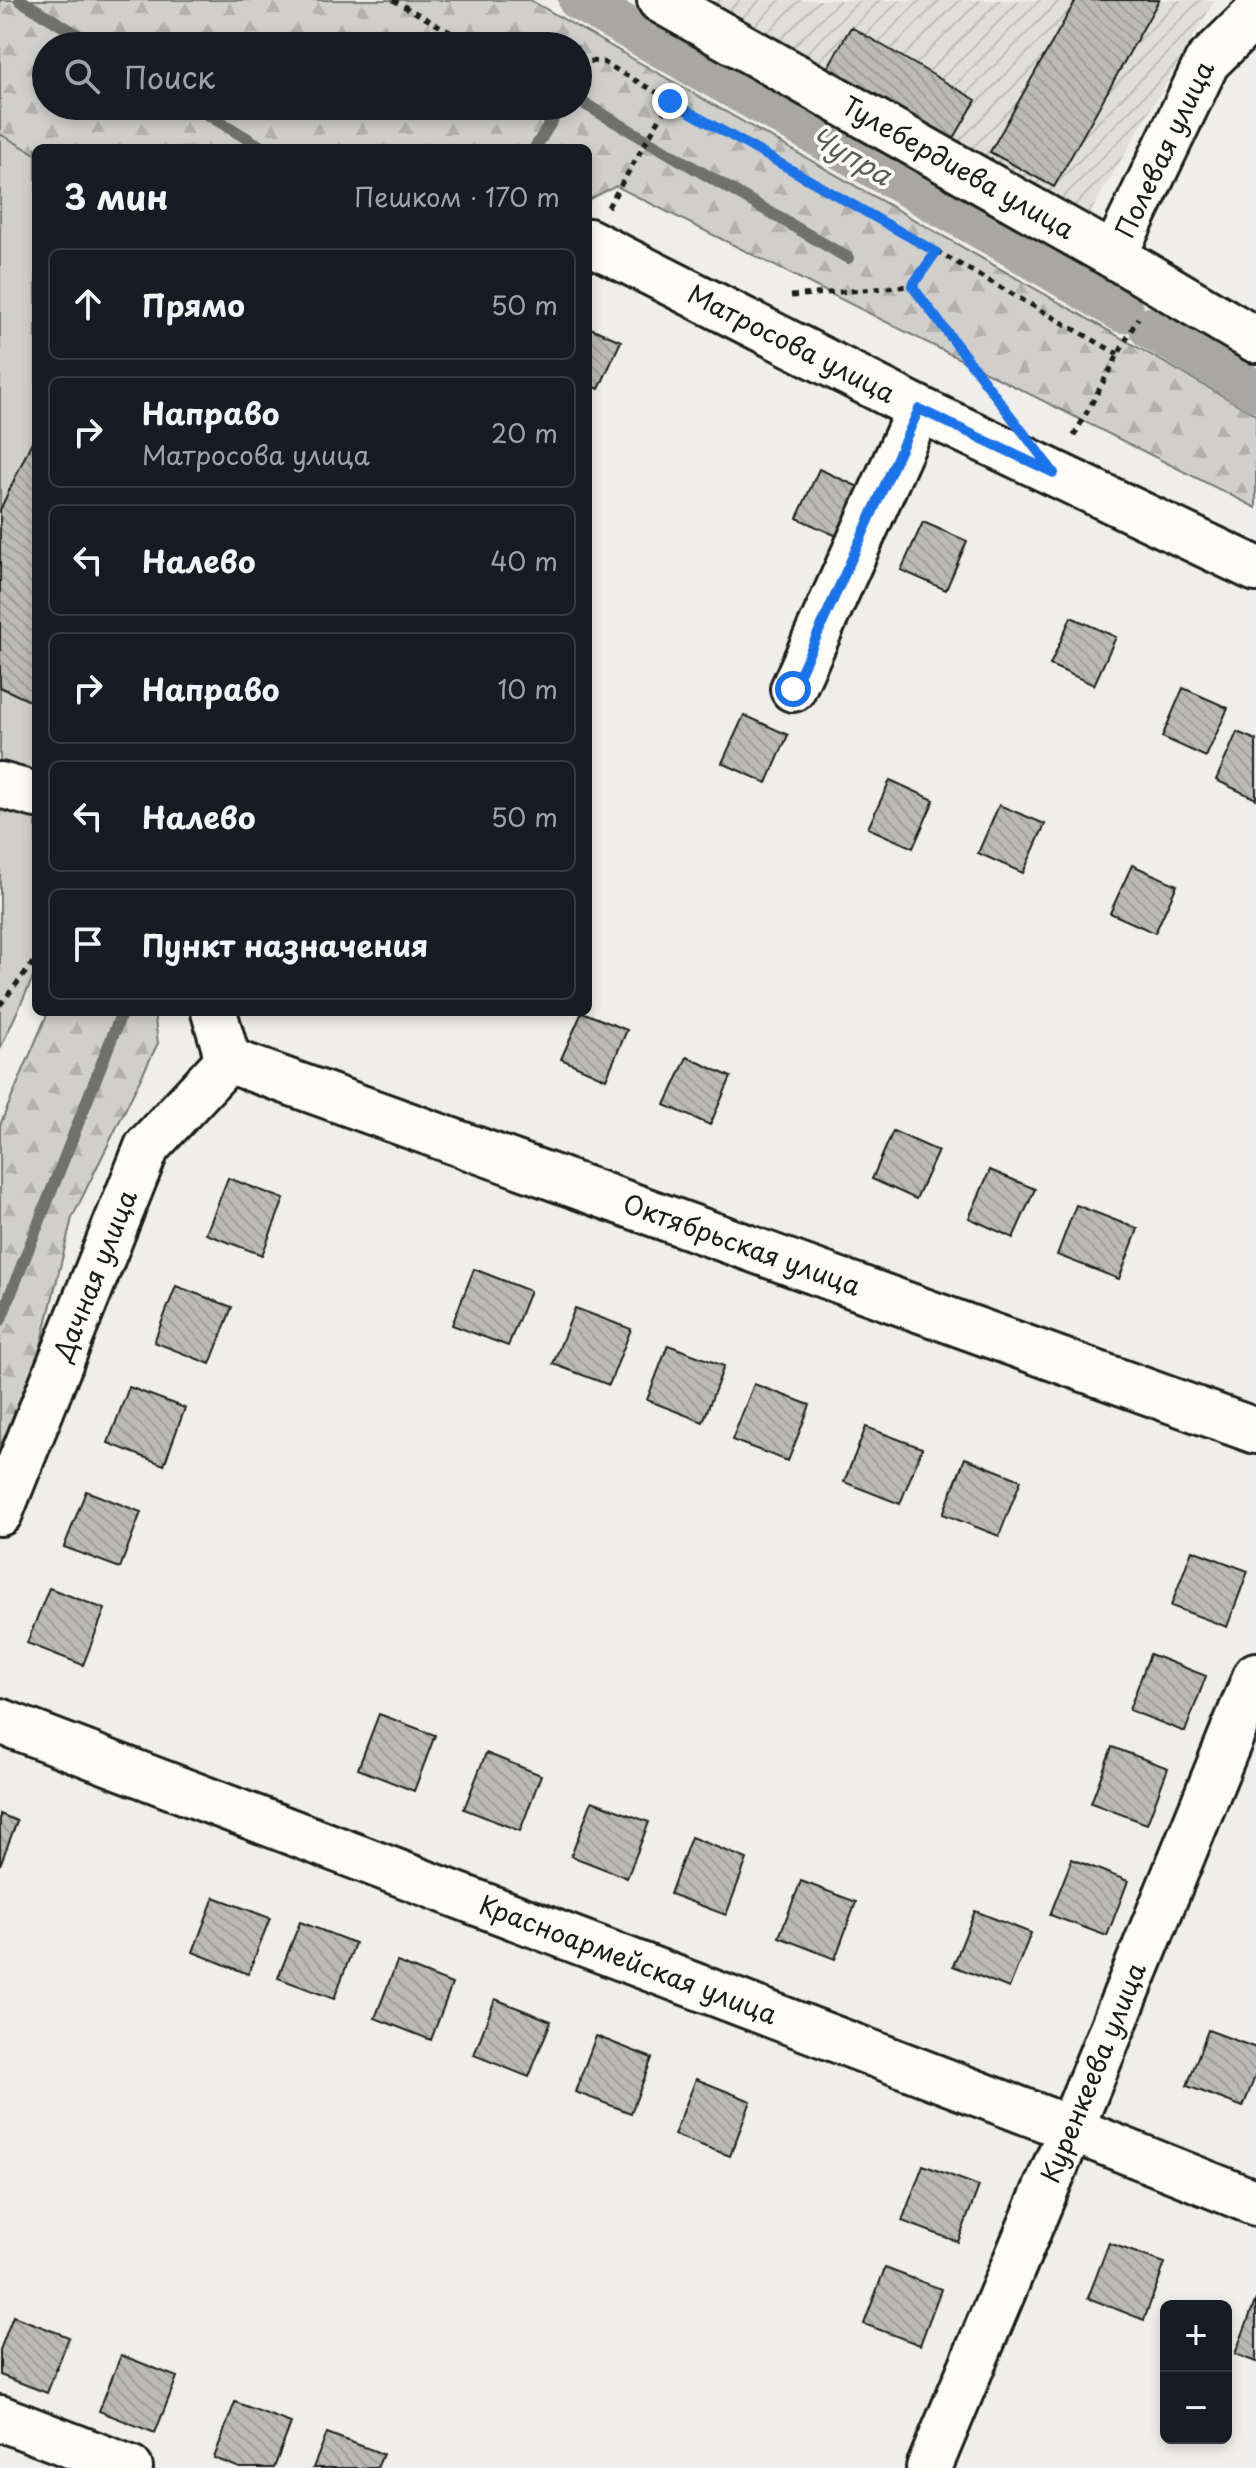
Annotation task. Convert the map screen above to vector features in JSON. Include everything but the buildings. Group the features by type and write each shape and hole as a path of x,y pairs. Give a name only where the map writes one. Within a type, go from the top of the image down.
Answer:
{"street":[{"name":"Тулебердиева улица","path":"660,0 1114,256 1256,340"},
{"name":"Полевая улица","path":"1114,256 1207,62 1256,14"},
{"name":"Матросова улица","path":"592,243 919,409 1256,569"},
{"path":"793,689 919,409"},
{"path":"0,785 32,794"},
{"path":"215,1016 228,1060"},
{"name":"Октябрьская улица","path":"228,1060 1256,1431"},
{"name":"Дачная улица","path":"0,1513 147,1147 228,1060"},
{"name":"Куренкеева улица","path":"929,2468 1256,1675"},
{"name":"Красноармейская улица","path":"0,1721 1071,2129 1256,2203"},
{"path":"0,2418 130,2468"}],"path":[{"path":"393,0 450,32"},
{"path":"592,61 603,62 1118,354 1054,473"},
{"path":"631,167 670,101"},
{"path":"912,286 936,252"},
{"path":"788,296 912,286"},
{"path":"912,286 998,398"},
{"path":"0,1005 32,964"}],"shaded area":[{"path":"694,0 1215,0 1084,223"}],"green space":[{"path":"0,0 530,0 586,32 32,32 32,120 592,120 592,35 1256,415 1256,508 616,186 592,198 592,144 32,144 32,152 0,134"},
{"path":"0,134 32,152 32,980 0,1049"},
{"path":"46,1016 155,1016 158,1043 72,1218 24,1415 0,1464 0,1125"}],"waterway":[{"path":"20,0 73,32"},
{"name":"Чупра","path":"579,0 1006,242 1123,312"},
{"path":"592,108 848,258"},
{"path":"217,120 256,144"},
{"path":"537,144 552,120"},
{"name":"Чупра","path":"1150,328 1256,391"},
{"path":"0,1321 120,1016"}],"route":[{"path":"670,101 936,252 912,286 1054,473 919,409 793,689"}]}
